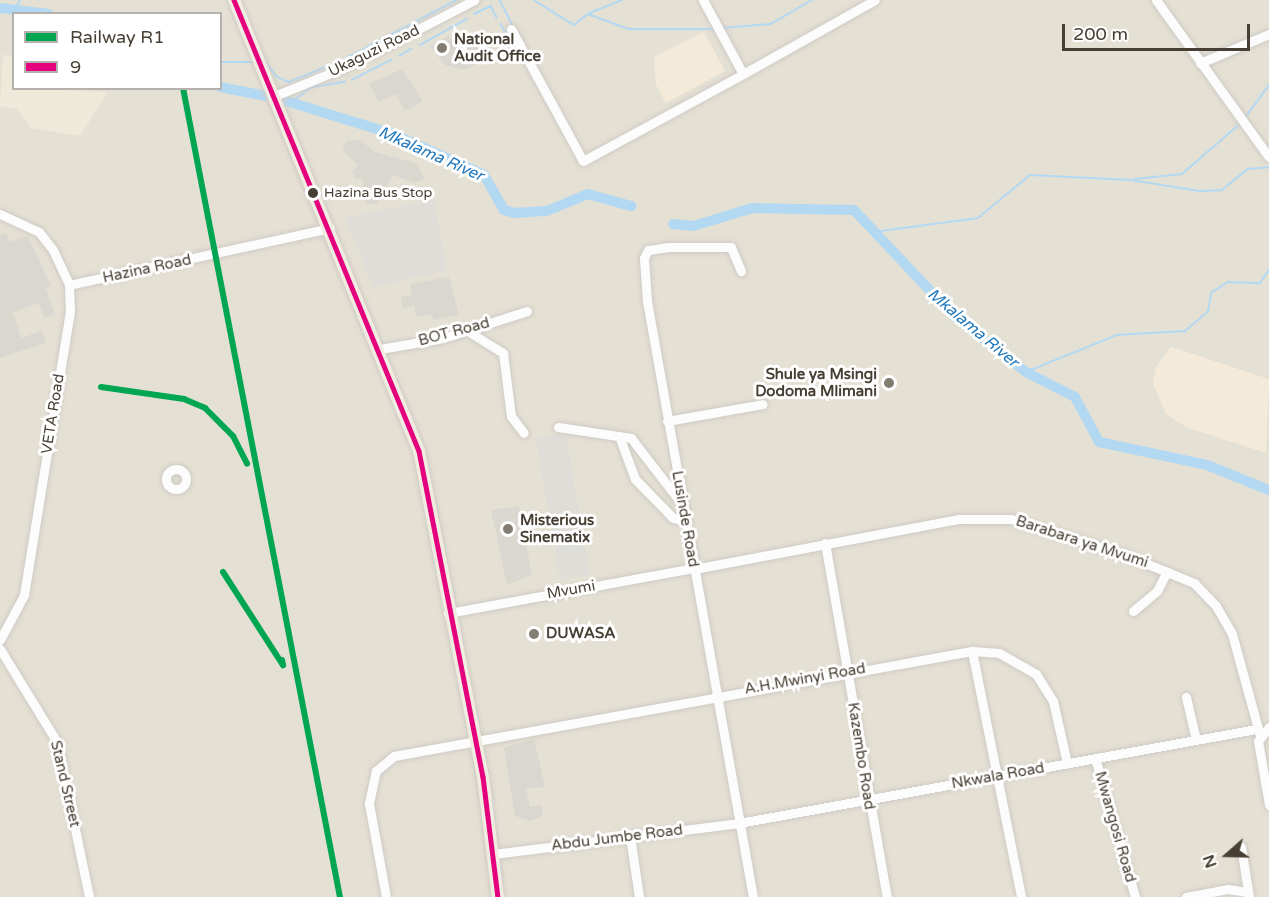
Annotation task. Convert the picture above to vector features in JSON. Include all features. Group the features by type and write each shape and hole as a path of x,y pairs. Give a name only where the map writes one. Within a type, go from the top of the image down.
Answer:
{"main road":[{"path":"234,0 272,97 380,349 425,474 448,613 476,741 494,854 498,897"}],"street":[{"name":"Ukaguzi Road","path":"272,97 343,68 474,0"},
{"path":"703,0 743,74"},
{"path":"511,28 584,161 875,0"},
{"path":"1155,0 1269,157"},
{"path":"1200,63 1269,34"},
{"name":"VETA Road","path":"0,214 39,232 69,285 70,311 21,609 0,640"},
{"name":"Hazina Road","path":"69,285 330,228"},
{"name":"Lusinde Road","path":"741,271 731,247 668,247 648,250 644,258 667,421 753,897"},
{"name":"BOT Road","path":"380,349 466,330 526,311"},
{"path":"466,330 503,353 511,416 524,433"},
{"path":"667,421 763,404"},
{"path":"558,427 619,436 635,441 682,504"},
{"path":"619,436 635,479 674,518 685,521"},
{"name":"Barabara ya Mvumi","path":"694,568 825,543 990,516 1167,571 1194,584 1216,606 1232,634 1262,730 1269,805"},
{"name":"Kazembo Road","path":"825,543 867,800 887,897"},
{"name":"Mvumi","path":"448,613 694,568"},
{"path":"1133,611 1157,591 1167,571"},
{"name":"Stand Street","path":"0,649 57,742 89,897"},
{"path":"972,651 1021,897"},
{"name":"A.H.Mwinyi Road","path":"386,897 369,803 376,771 394,756 717,695 972,651 999,653 1036,674 1053,701 1067,763"},
{"path":"1186,697 1196,740"},
{"name":"Nkwala Road","path":"739,823 1262,730"},
{"name":"Mwangosi Road","path":"1095,758 1135,897"},
{"name":"Abdu Jumbe Road","path":"494,854 739,823"},
{"path":"630,837 639,897"},
{"path":"1187,897 1228,889 1248,895 1241,847"},
{"path":"1228,889 1245,875"}],"shaded area":[{"path":"0,0 1269,0 1269,897 0,897"},
{"path":"704,32 725,71 666,103 656,85 654,57"},
{"path":"3,55 12,56 12,90 108,92 80,136 31,128 17,109 0,106"},
{"path":"434,200 447,270 373,287 345,218"},
{"path":"1171,347 1269,379 1266,453 1186,427 1166,414 1153,384 1156,367"},
{"path":"566,434 590,575 560,580 536,439"}],"building":[{"path":"448,36 464,46 484,42 487,58 464,70 445,65 430,46"},
{"path":"402,69 423,101 405,111 396,94 379,102 369,84"},
{"path":"360,140 375,152 416,163 425,179 414,183 393,175 378,203 367,204 362,177 356,180 352,170 359,166 342,150 347,141"},
{"path":"6,233 9,242 28,236 51,286 46,288 55,314 44,318 39,303 13,312 21,338 42,331 46,343 0,358 0,235"},
{"path":"449,277 459,315 433,320 432,314 416,317 414,306 403,308 401,297 412,295 410,284"},
{"path":"519,506 532,575 507,585 491,510"},
{"path":"534,739 545,787 526,788 530,807 541,805 543,815 531,821 515,816 504,748"}],"waterway":[{"path":"16,7 20,0"},
{"path":"265,60 276,76 289,82 343,60 457,0"},
{"path":"500,0 514,27"},
{"path":"534,0 574,25 588,14 629,29 714,29"},
{"path":"590,13 622,0"},
{"path":"722,28 771,24 812,0"},
{"path":"474,14 491,6 497,18"},
{"name":"Mkalama River","path":"0,8 33,12"},
{"path":"420,45 467,19"},
{"path":"501,24 512,46"},
{"path":"399,56 411,49"},
{"path":"352,80 391,60"},
{"path":"222,62 252,62"},
{"path":"290,103 312,87 345,82"},
{"path":"1245,118 1269,85"},
{"name":"Mkalama River","path":"222,87 266,96"},
{"name":"Mkalama River","path":"283,100 396,135 484,175 504,210 515,213 547,211 588,194 631,206"},
{"path":"1135,179 1182,174 1240,124"},
{"path":"873,232 978,218 1030,175 1131,180 1199,191 1222,190 1248,169 1269,167"},
{"name":"Mkalama River","path":"673,224 693,226 753,208 854,210 954,316 1026,372 1075,397 1099,442 1207,465 1269,490"},
{"path":"1026,372 1117,335 1185,331 1208,312 1211,293 1228,282 1260,283 1269,270"}],"rail line":[{"name":"R1","path":"183,90 340,897"},
{"name":"R1","path":"101,387 184,399 205,408 233,436 247,464"},
{"name":"R1","path":"223,572 283,665 282,660"}],"transit line":[{"name":"9","path":"234,0 419,451 483,777 498,897"}],"place":[{"name":"National Audit Office","path":"442,48"},
{"name":"Hazina Bus Stop","path":"313,193"},
{"name":"Shule ya Msingi Dodoma Mlimani","path":"889,383"},
{"name":"Misterious Sinematix","path":"508,529"},
{"name":"DUWASA","path":"534,634"}]}
